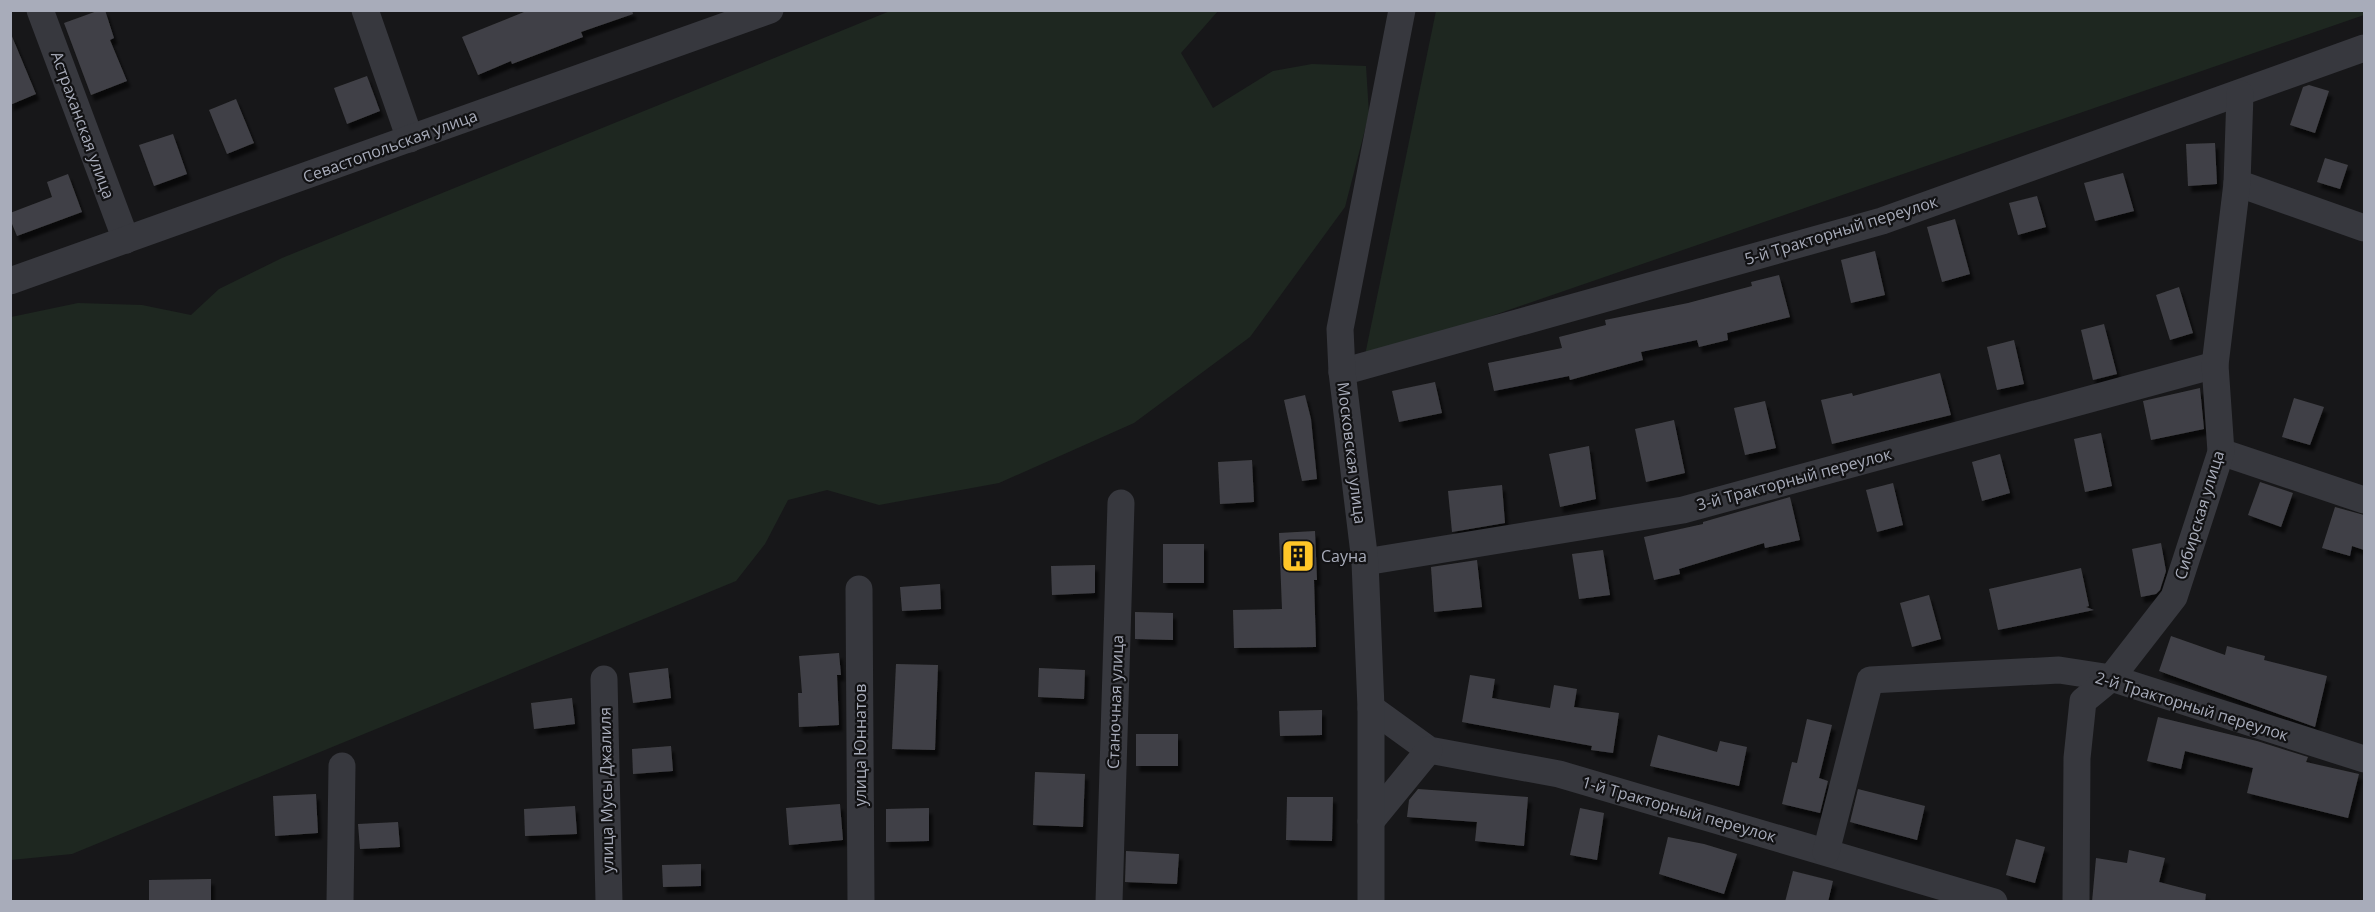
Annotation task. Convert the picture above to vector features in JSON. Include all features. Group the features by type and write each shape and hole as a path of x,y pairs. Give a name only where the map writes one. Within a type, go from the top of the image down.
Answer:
{"street":[{"name":"Астраханская улица","path":"40,10 126,240"},
{"path":"365,10 410,139"},
{"name":"Севастопольская улица","path":"10,281 410,139 710,21 770,10"},
{"name":"Московская улица","path":"1371,902 1371,708 1365,562 1342,372 1340,329 1402,10"},
{"name":"5-й Тракторный переулок","path":"1342,372 1882,221 2364,48"},
{"name":"Сибирская улица","path":"2076,902 2077,758 2083,701 2111,678 2174,597 2221,452 2215,365 2237,183 2240,94"},
{"path":"2237,183 2364,228"},
{"name":"3-й Тракторный переулок","path":"1365,562 1683,510 2215,365"},
{"path":"2221,452 2364,500"},
{"name":"Станочная улица","path":"1109,902 1121,503"},
{"name":"улица Юннатов","path":"859,589 861,902"},
{"name":"2-й Тракторный переулок","path":"1826,852 1870,680 2059,670 2111,678 2364,759"},
{"name":"улица Мусы Джалиля","path":"604,679 609,902"},
{"name":"1-й Тракторный переулок","path":"1371,708 1429,750 1558,774 1994,902"},
{"path":"1371,821 1429,750"},
{"path":"340,902 342,766"}],"shaded area":[{"path":"890,11 1218,11 1181,53 1213,108 1273,71 1312,64 1366,66 1369,114 1345,207 1250,337 1134,423 999,483 879,505 827,490 788,500 765,544 736,581 72,854 11,860 11,317 78,303 142,305 191,315 219,289 282,258"},
{"path":"1436,11 2364,11 2364,15 1364,360"}],"building":[{"path":"105,10 114,38 110,40 127,81 91,95 64,23"},
{"path":"529,10 632,10 633,14 581,32 583,37 512,64 511,61 478,75 462,37"},
{"path":"10,35 36,94 10,105"},
{"path":"367,76 380,111 347,124 334,88"},
{"path":"2309,85 2329,91 2315,133 2290,125 2303,87"},
{"path":"236,99 254,143 227,154 209,110"},
{"path":"173,134 187,174 154,186 139,145"},
{"path":"2215,143 2217,184 2188,186 2186,144"},
{"path":"2325,158 2348,165 2340,189 2317,182"},
{"path":"2123,173 2134,211 2095,221 2084,183"},
{"path":"68,174 82,212 17,236 10,213 52,197 47,182"},
{"path":"2037,196 2046,227 2018,235 2009,203"},
{"path":"1955,219 1970,274 1942,282 1927,227"},
{"path":"1875,251 1885,295 1851,303 1841,260"},
{"path":"1779,275 1790,317 1727,333 1728,340 1699,347 1697,340 1641,352 1643,360 1570,380 1569,376 1494,391 1488,363 1562,348 1559,337 1606,325 1605,320 1688,303 1752,286 1751,282"},
{"path":"2179,287 2193,333 2170,340 2156,295"},
{"path":"2104,324 2117,374 2093,380 2081,330"},
{"path":"2014,340 2024,384 1997,390 1987,347"},
{"path":"1940,373 1951,415 1832,444 1821,400 1852,393 1853,396"},
{"path":"1435,382 1442,413 1399,422 1392,391"},
{"path":"2200,388 2204,429 2151,440 2143,401"},
{"path":"1305,395 1311,419 1317,479 1302,481 1284,400"},
{"path":"2294,398 2324,407 2310,445 2282,437"},
{"path":"1765,401 1776,448 1745,455 1734,408"},
{"path":"1674,420 1685,473 1646,482 1635,429"},
{"path":"2101,433 2112,486 2085,492 2074,439"},
{"path":"1589,446 1596,499 1560,507 1549,454"},
{"path":"2000,454 2010,493 1982,501 1972,462"},
{"path":"1252,460 1254,502 1220,504 1218,462"},
{"path":"2260,482 2293,493 2281,527 2248,515"},
{"path":"1893,483 1903,525 1877,532 1866,490"},
{"path":"1502,485 1505,523 1452,532 1448,491"},
{"path":"1790,497 1800,540 1765,548 1764,543 1679,569 1680,574 1654,580 1644,537 1703,524 1703,522"},
{"path":"2335,507 2364,515 2364,550 2352,546 2350,556 2322,548"},
{"path":"1315,531 1316,647 1234,648 1233,610 1282,609 1279,533"},
{"path":"2161,543 2166,571 2160,590 2156,594 2141,597 2132,549"},
{"path":"1163,544 1204,544 1204,583 1163,583"},
{"path":"1603,550 1610,595 1579,599 1572,554"},
{"path":"1477,560 1482,607 1434,612 1431,567"},
{"path":"1095,565 1095,593 1052,595 1051,566"},
{"path":"2081,568 2089,606 2086,607 2094,610 1998,630 1989,589"},
{"path":"940,584 941,609 902,611 900,587"},
{"path":"1929,595 1941,639 1912,647 1900,603"},
{"path":"1135,612 1173,613 1173,640 1135,639"},
{"path":"2171,636 2225,655 2227,646 2265,656 2264,660 2327,676 2315,727 2159,671"},
{"path":"839,653 841,675 837,675 839,725 799,727 798,693 802,693 799,656"},
{"path":"896,664 938,665 935,750 892,749"},
{"path":"668,668 671,698 633,703 629,673"},
{"path":"1039,668 1085,670 1084,699 1038,697"},
{"path":"1470,675 1495,679 1492,698 1550,708 1554,685 1577,689 1574,707 1619,713 1613,753 1591,750 1592,746 1462,722"},
{"path":"572,698 575,724 534,729 531,703"},
{"path":"1322,710 1322,735 1280,736 1279,711"},
{"path":"2158,717 2257,741 2308,757 2306,762 2359,774 2348,818 2247,793 2253,768 2185,751 2181,769 2147,761"},
{"path":"1807,719 1832,725 1819,778 1828,781 1820,813 1782,804 1792,762 1797,763"},
{"path":"1136,734 1178,734 1178,766 1136,766"},
{"path":"1658,735 1717,752 1720,741 1747,747 1739,786 1650,766"},
{"path":"671,746 673,771 633,774 632,749"},
{"path":"1035,772 1085,774 1083,827 1033,825"},
{"path":"1418,789 1528,797 1524,846 1475,841 1477,822 1407,817 1409,800"},
{"path":"1858,789 1925,806 1917,840 1850,822"},
{"path":"316,794 318,833 275,836 273,796"},
{"path":"1287,797 1333,797 1332,841 1286,840"},
{"path":"840,804 843,840 789,845 786,808"},
{"path":"575,806 577,834 525,836 524,809"},
{"path":"929,808 929,841 886,842 886,809"},
{"path":"1580,808 1604,813 1597,860 1570,855"},
{"path":"398,822 400,847 360,849 358,824"},
{"path":"1668,837 1704,844 1737,854 1724,894 1659,874"},
{"path":"2016,839 2045,847 2035,883 2006,875"},
{"path":"2129,850 2165,858 2159,882 2206,894 2205,902 2092,902 2096,858 2127,863"},
{"path":"1126,851 1179,854 1177,884 1125,882"},
{"path":"701,864 701,886 663,887 662,865"},
{"path":"1793,871 1833,881 1828,902 1785,902"},
{"path":"211,879 211,902 149,902 149,880"}],"place":[{"name":"Сауна","path":"1298,556"}]}
